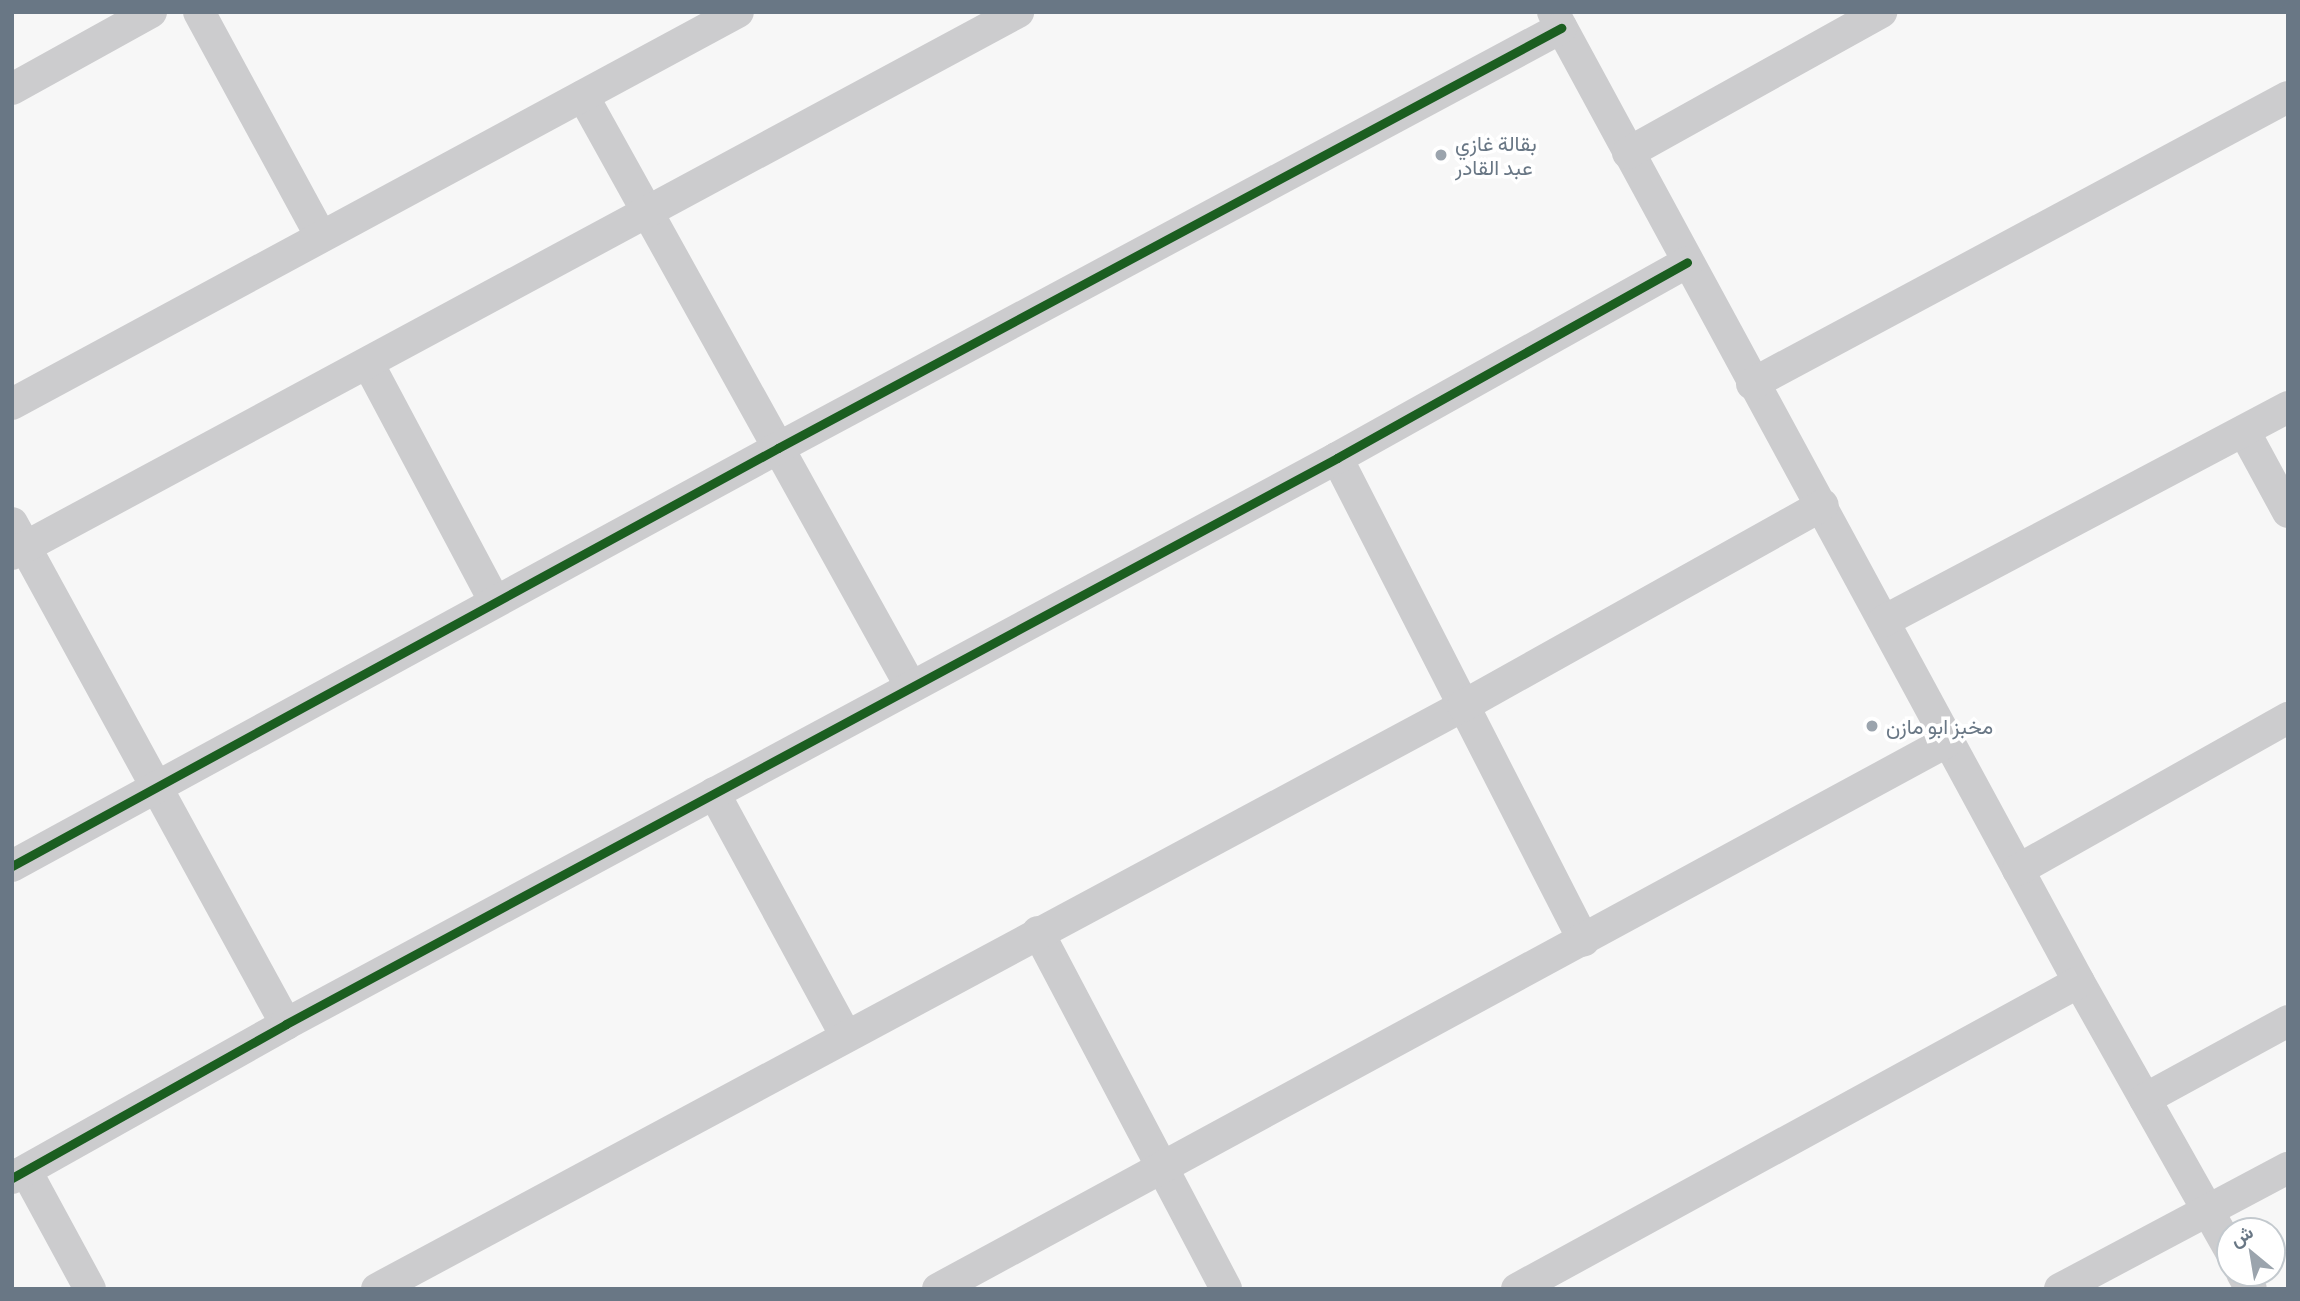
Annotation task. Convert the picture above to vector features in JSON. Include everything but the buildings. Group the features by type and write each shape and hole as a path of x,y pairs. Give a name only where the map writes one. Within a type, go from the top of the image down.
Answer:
{"street":[{"path":"12,89 151,12"},
{"path":"199,12 320,235"},
{"path":"12,404 320,235 738,12"},
{"path":"286,1024 16,541 369,365 1018,12"},
{"path":"1629,152 1881,12"},
{"path":"12,866 157,789 1557,20 1752,384 1823,505 2078,982 2216,1224"},
{"path":"583,96 650,210 911,687"},
{"path":"1752,384 2288,97"},
{"path":"90,1289 19,1175 286,1024 1337,458 1687,262"},
{"path":"369,365 495,602"},
{"path":"1884,621 2288,407"},
{"path":"2244,431 2288,512"},
{"path":"1337,458 1584,941"},
{"path":"377,1289 414,1280 846,1036 1463,706 1823,505"},
{"path":"2018,870 2288,718"},
{"path":"938,1289 1584,941 1950,740"},
{"path":"715,793 846,1036"},
{"path":"1038,932 1226,1289"},
{"path":"1517,1289 2078,982"},
{"path":"2145,1099 2288,1021"},
{"path":"2060,1289 2207,1208 2288,1168"}],"cycle path":[{"path":"12,866 778,448 1561,28"},
{"path":"12,1178 286,1024 1337,458 1687,262"}],"place":[{"name":"بقالة غازي عبد القادر","path":"1441,155"},
{"name":"مخبز ابو مازن","path":"1872,726"}]}
